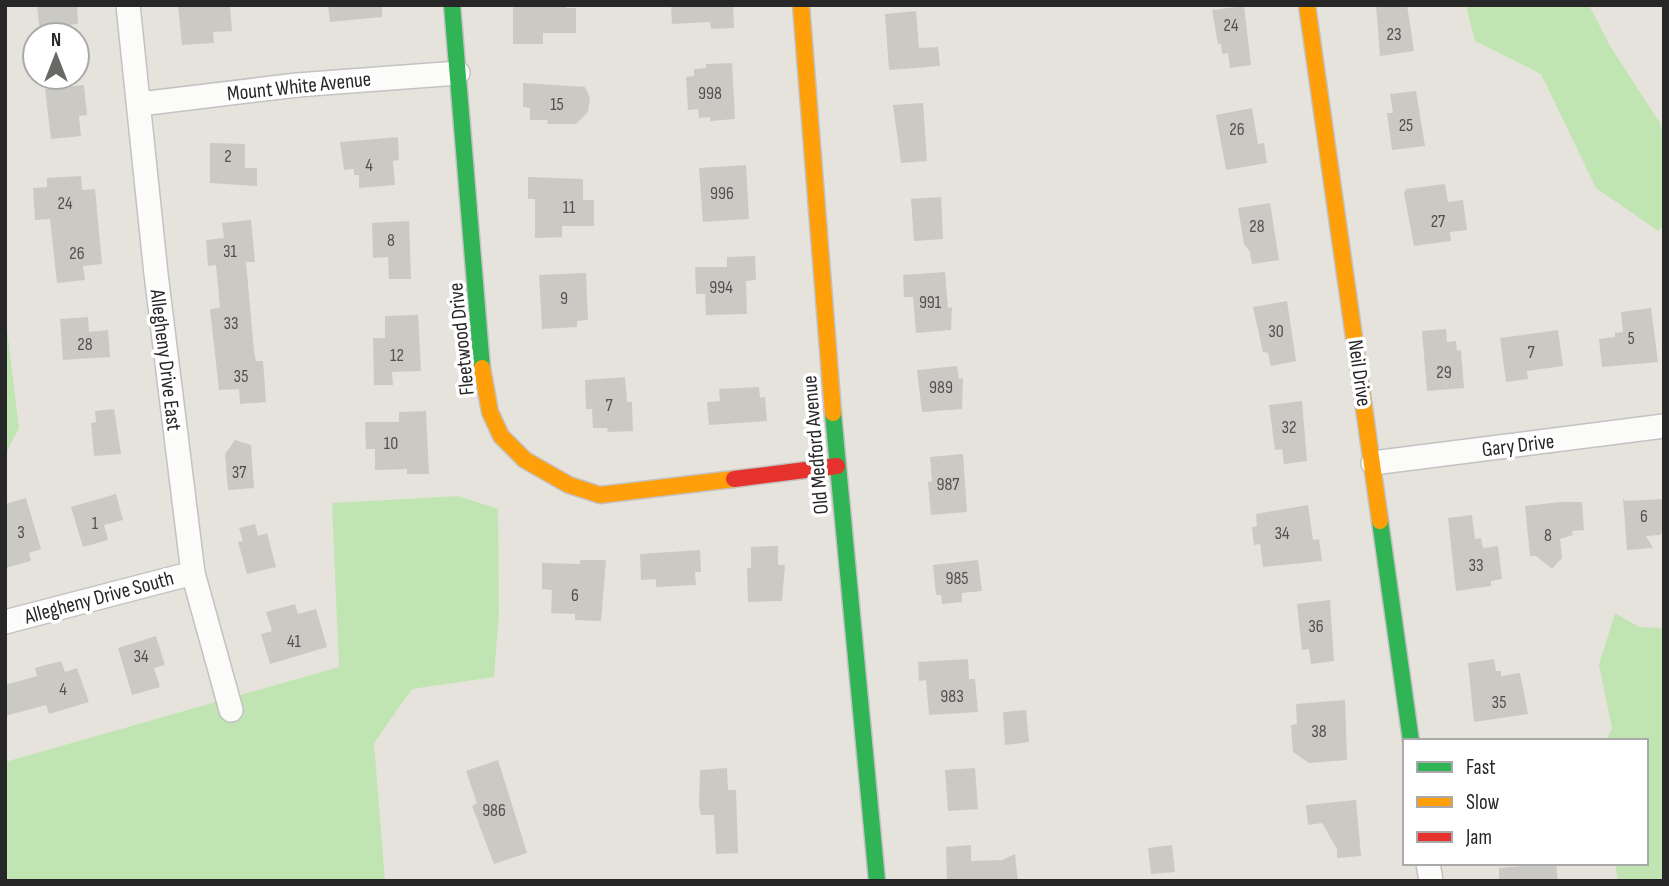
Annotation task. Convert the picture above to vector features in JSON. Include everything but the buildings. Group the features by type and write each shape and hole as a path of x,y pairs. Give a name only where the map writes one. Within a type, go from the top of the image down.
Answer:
{"street":[{"name":"Allegheny Drive East","path":"128,5 156,274 193,573 231,710"},
{"name":"Fleetwood Drive","path":"452,5 483,379 494,422 512,447 565,485 600,495 837,466"},
{"name":"Old Medford Avenue","path":"801,5 837,466 877,881"},
{"name":"Neil Drive","path":"1307,5 1411,739"},
{"name":"Mount White Avenue","path":"140,104 297,85 458,73"},
{"name":"Gary Drive","path":"1373,463 1664,426"},
{"name":"Allegheny Drive South","path":"5,622 193,573"}],"green space":[{"path":"1466,5 1589,5 1610,46 1660,123 1664,136 1664,225 1658,231 1596,188 1541,74 1475,41"},
{"path":"5,313 19,428 5,455"},
{"path":"458,496 498,509 499,613 494,677 412,689 374,743 385,881 5,881 5,762 339,667 332,503"},
{"path":"1615,613 1639,627 1664,628 1664,881 1618,881 1615,865 1648,865 1648,739 1607,739 1612,728 1599,665"}],"traffic: fast":[{"path":"452,5 482,368"},
{"path":"833,413 877,881"},
{"path":"1380,521 1411,739"}],"traffic: slow":[{"path":"801,5 833,413"},
{"path":"1307,5 1380,521"},
{"path":"482,368 490,412 501,436 525,460 569,485 600,495 734,479"}],"traffic: jam":[{"path":"734,479 837,466"}]}
